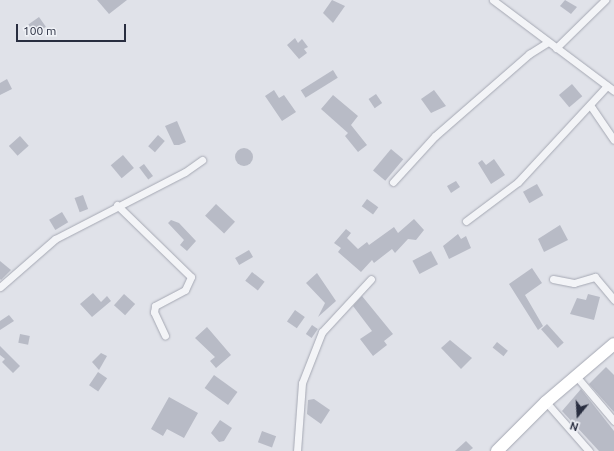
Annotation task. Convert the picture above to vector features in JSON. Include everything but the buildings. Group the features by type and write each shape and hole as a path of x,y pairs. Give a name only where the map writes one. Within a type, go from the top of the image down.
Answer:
{"main road":[{"path":"497,451 546,402 614,344"}],"street":[{"path":"493,0 614,91"},
{"path":"556,48 605,0"},
{"path":"393,182 435,136 529,54 548,42"},
{"path":"466,221 518,182 607,86"},
{"path":"590,104 614,140"},
{"path":"0,287 55,239 117,205 185,172 202,160"},
{"path":"117,205 191,277 185,290 155,306 154,312 165,336"},
{"path":"553,279 574,282 595,277 614,300"},
{"path":"297,451 302,383 322,332 371,279"},
{"path":"576,376 614,421"},
{"path":"546,402 589,451"}]}
